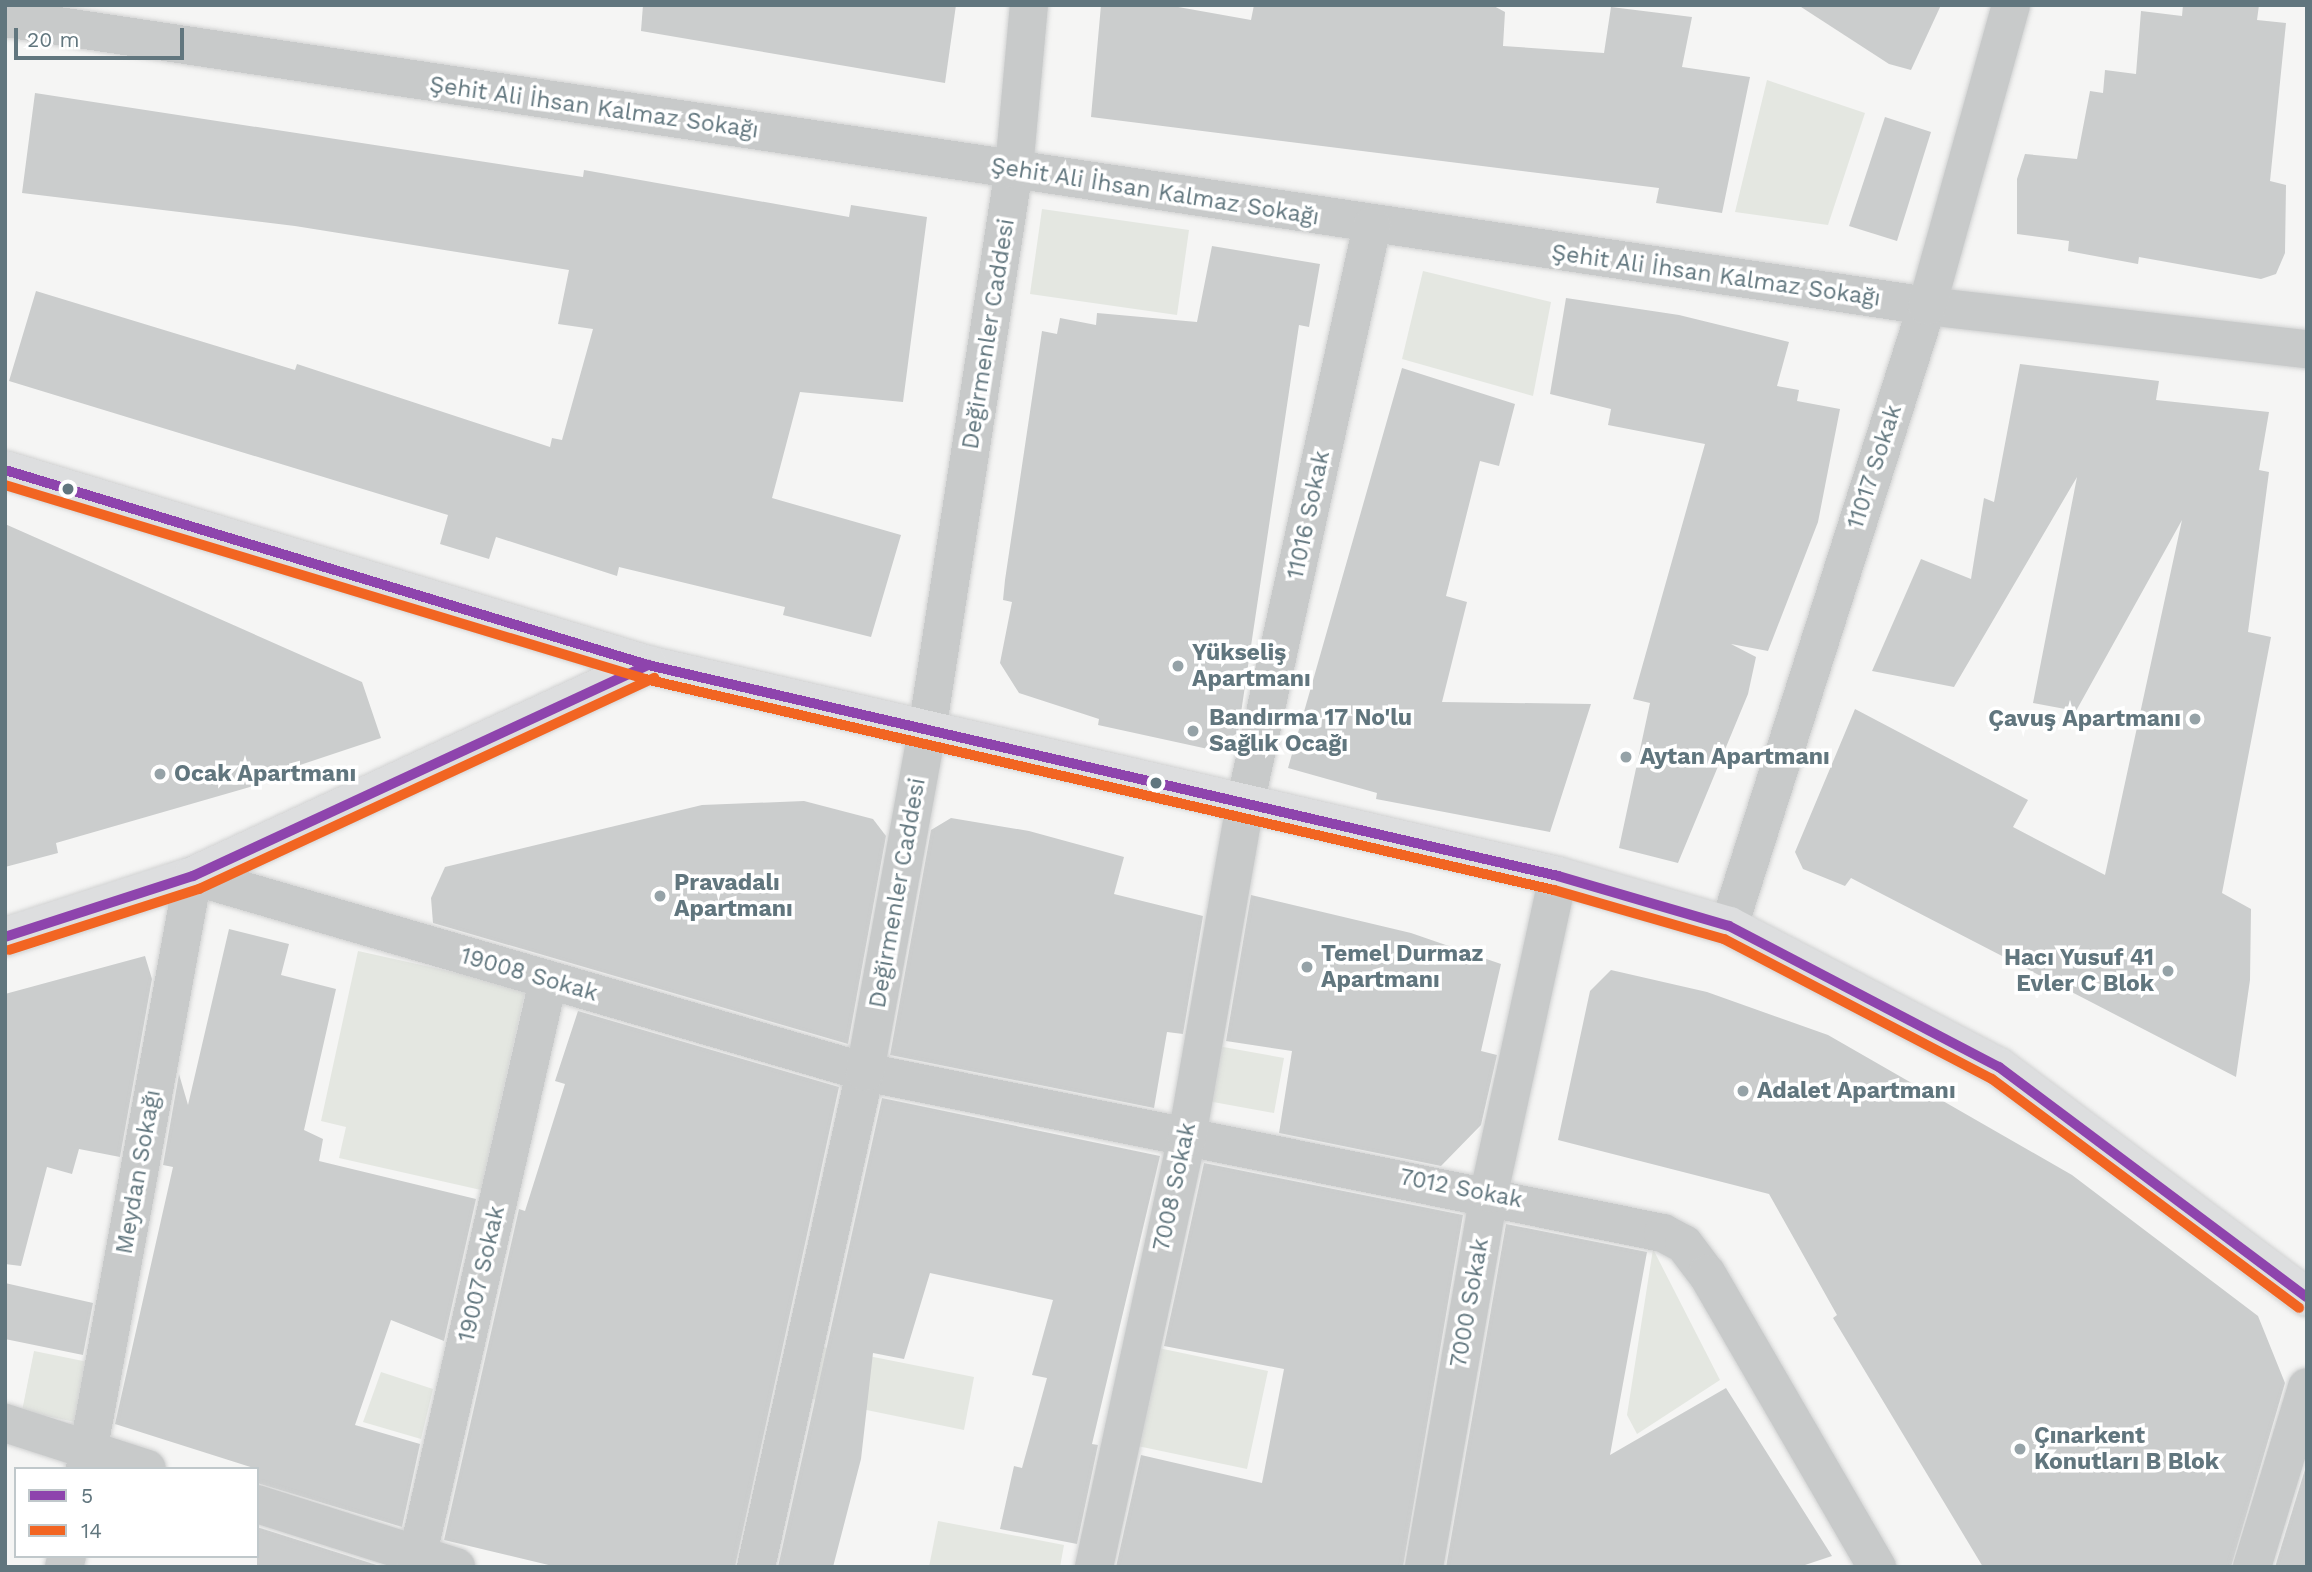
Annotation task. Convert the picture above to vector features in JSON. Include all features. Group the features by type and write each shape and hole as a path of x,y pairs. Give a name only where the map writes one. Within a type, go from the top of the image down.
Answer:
{"main road":[{"path":"5,470 648,665 1558,876 1730,926 1999,1067 2307,1297"},
{"path":"5,937 193,876 648,665"}],"street":[{"name":"Değirmenler Caddesi","path":"756,1567 865,1072 927,731 1014,169 1029,5"},
{"name":"11017 Sokak","path":"1730,926 1927,306 2011,5"},
{"name":"Şehit Ali İhsan Kalmaz Sokağı","path":"5,18 1014,169 1372,226 1927,306 2307,349"},
{"name":"11016 Sokak","path":"1245,804 1372,226"},
{"name":"7008 Sokak","path":"1094,1567 1187,1137 1245,804"},
{"name":"19008 Sokak","path":"193,876 865,1072"},
{"name":"Meydan Sokağı","path":"87,1459 193,876"},
{"name":"7000 Sokak","path":"1424,1567 1489,1193 1558,876"},
{"name":"19007 Sokak","path":"416,1562 548,981"},
{"name":"7012 Sokak","path":"865,1072 1187,1137 1489,1193 1662,1233 1684,1244 1720,1294 1877,1567"},
{"path":"2252,1567 2307,1387"},
{"path":"5,1423 87,1459 135,1467"},
{"path":"259,1505 416,1562 456,1567"}],"shaded area":[{"path":"1767,80 1865,113 1828,225 1735,212"},
{"path":"1042,209 1189,230 1177,315 1030,294"},
{"path":"1423,271 1551,302 1533,396 1402,359"},
{"path":"358,951 526,988 481,1190 339,1158 346,1127 321,1121"},
{"path":"1212,1045 1284,1058 1274,1113 1202,1100"},
{"path":"1653,1249 1720,1380 1637,1434 1627,1415"},
{"path":"813,1345 974,1377 964,1430 803,1397"},
{"path":"1149,1346 1268,1371 1247,1469 1128,1444"},
{"path":"34,1351 93,1363 80,1423 22,1411"},
{"path":"381,1372 433,1389 421,1439 363,1422"},
{"path":"938,1521 1064,1545 1060,1567 929,1567"}],"building":[{"path":"643,5 956,5 945,83 641,31"},
{"path":"1101,5 1167,5 1251,20 1254,5 1492,5 1505,12 1503,46 1604,53 1611,7 1692,17 1682,67 1750,77 1722,213 1656,203 1659,188 1091,117"},
{"path":"1798,5 1941,5 1911,70 1889,64"},
{"path":"2183,5 2259,5 2257,20 2286,23 2270,181 2286,185 2285,253 2276,274 2261,279 2139,257 2138,264 2068,251 2069,241 2017,234 2017,179 2025,154 2077,159 2090,91 2103,93 2105,70 2136,74 2141,11 2182,16"},
{"path":"35,93 583,177 584,170 849,217 851,205 927,217 903,402 800,392 772,498 901,535 871,637 783,615 785,607 619,567 617,576 496,537 489,559 440,544 448,515 9,381 36,291 295,370 297,364 550,447 552,438 562,440 593,329 558,324 569,270 295,226 22,193"},
{"path":"1885,117 1931,132 1897,241 1849,226"},
{"path":"1212,246 1320,264 1309,327 1299,325 1238,733 1208,749 1098,725 1099,719 1019,693 1000,663 1012,602 1003,600 1005,580 1042,331 1057,334 1060,318 1096,325 1097,313 1197,322"},
{"path":"1566,298 1679,315 1789,342 1777,386 1799,390 1797,401 1840,409 1818,522 1768,651 1731,644 1756,657 1748,694 1678,863 1619,848 1650,703 1633,699 1705,444 1608,425 1611,409 1550,394"},
{"path":"2020,364 2159,381 2156,400 2269,412 2259,470 2269,472 2248,632 2271,637 2222,893 2251,909 2250,980 2236,1077 1851,878 1845,886 1803,869 1795,852 1855,709 2028,800 2013,827 2105,875 2182,520 2076,711 2033,703 2077,477 1954,687 1872,671 1921,559 1971,579 1984,498 1994,502"},
{"path":"1402,368 1515,404 1499,466 1480,461 1446,596 1467,602 1442,702 1591,704 1550,832 1376,799 1377,793 1288,768"},
{"path":"5,524 362,682 381,738 282,771 285,777 56,843 58,853 5,867"},
{"path":"804,801 873,819 886,836 848,1044 433,923 431,898 445,867 702,805"},
{"path":"951,818 1029,831 1124,857 1114,894 1203,916 1183,1034 1167,1032 1154,1108 890,1055 931,830"},
{"path":"1251,895 1411,933 1501,964 1481,1051 1497,1055 1481,1125 1441,1166 1279,1133 1292,1051 1226,1041"},
{"path":"229,929 289,944 281,975 336,989 304,1130 323,1139 319,1161 476,1199 444,1341 391,1320 355,1425 420,1444 402,1527 259,1484 259,1467 251,1467 115,1424 173,1167 163,1165 179,1074 188,1105"},
{"path":"145,956 152,979 120,1157 79,1149 72,1174 47,1167 21,1266 5,1264 5,994"},
{"path":"1611,970 1707,992 1828,1035 2072,1175 2258,1316 2285,1383 2231,1567 1983,1567 1833,1318 1837,1315 1769,1194 1558,1140 1590,991"},
{"path":"578,1011 839,1087 735,1567 557,1567 444,1540 519,1209 525,1211 565,1084 555,1081"},
{"path":"882,1098 1160,1156 1092,1444 1098,1445 1077,1544 1000,1529 1014,1466 1022,1468 1047,1378 1032,1375 1053,1300 930,1273 904,1359 873,1353 861,1459 833,1567 778,1567"},
{"path":"1204,1163 1463,1215 1403,1567 1116,1567 1141,1455 1262,1483 1284,1369 1164,1346"},
{"path":"1506,1224 1647,1252 1610,1455 1726,1388 1832,1556 1799,1567 1446,1567"},
{"path":"5,1283 93,1303 83,1355 5,1339"},
{"path":"2307,1463 2307,1567 2275,1567"},
{"path":"259,1528 383,1567 257,1567"}],"transit line":[{"name":"5","path":"5,470 648,665 1558,876 1729,926 1999,1067 2307,1297"},
{"name":"14","path":"5,485 645,679 1554,890 1724,939 1992,1079 2299,1308"},
{"name":"5","path":"5,937 193,876 648,665"},
{"name":"14","path":"9,950 199,889 654,678"}],"place":[{"name":"Yükseliş Apartmanı","path":"1178,666"},
{"name":"Çavuş Apartmanı","path":"2195,719"},
{"name":"Bandırma 17 No'lu Sağlık Ocağı","path":"1193,731"},
{"name":"Aytan Apartmanı","path":"1626,757"},
{"name":"Ocak Apartmanı","path":"160,774"},
{"name":"Pravadalı Apartmanı","path":"660,896"},
{"name":"Temel Durmaz Apartmanı","path":"1307,967"},
{"name":"Hacı Yusuf 41 Evler C Blok","path":"2168,971"},
{"name":"Adalet Apartmanı","path":"1743,1091"},
{"name":"Çınarkent Konutları B Blok","path":"2020,1449"}]}
